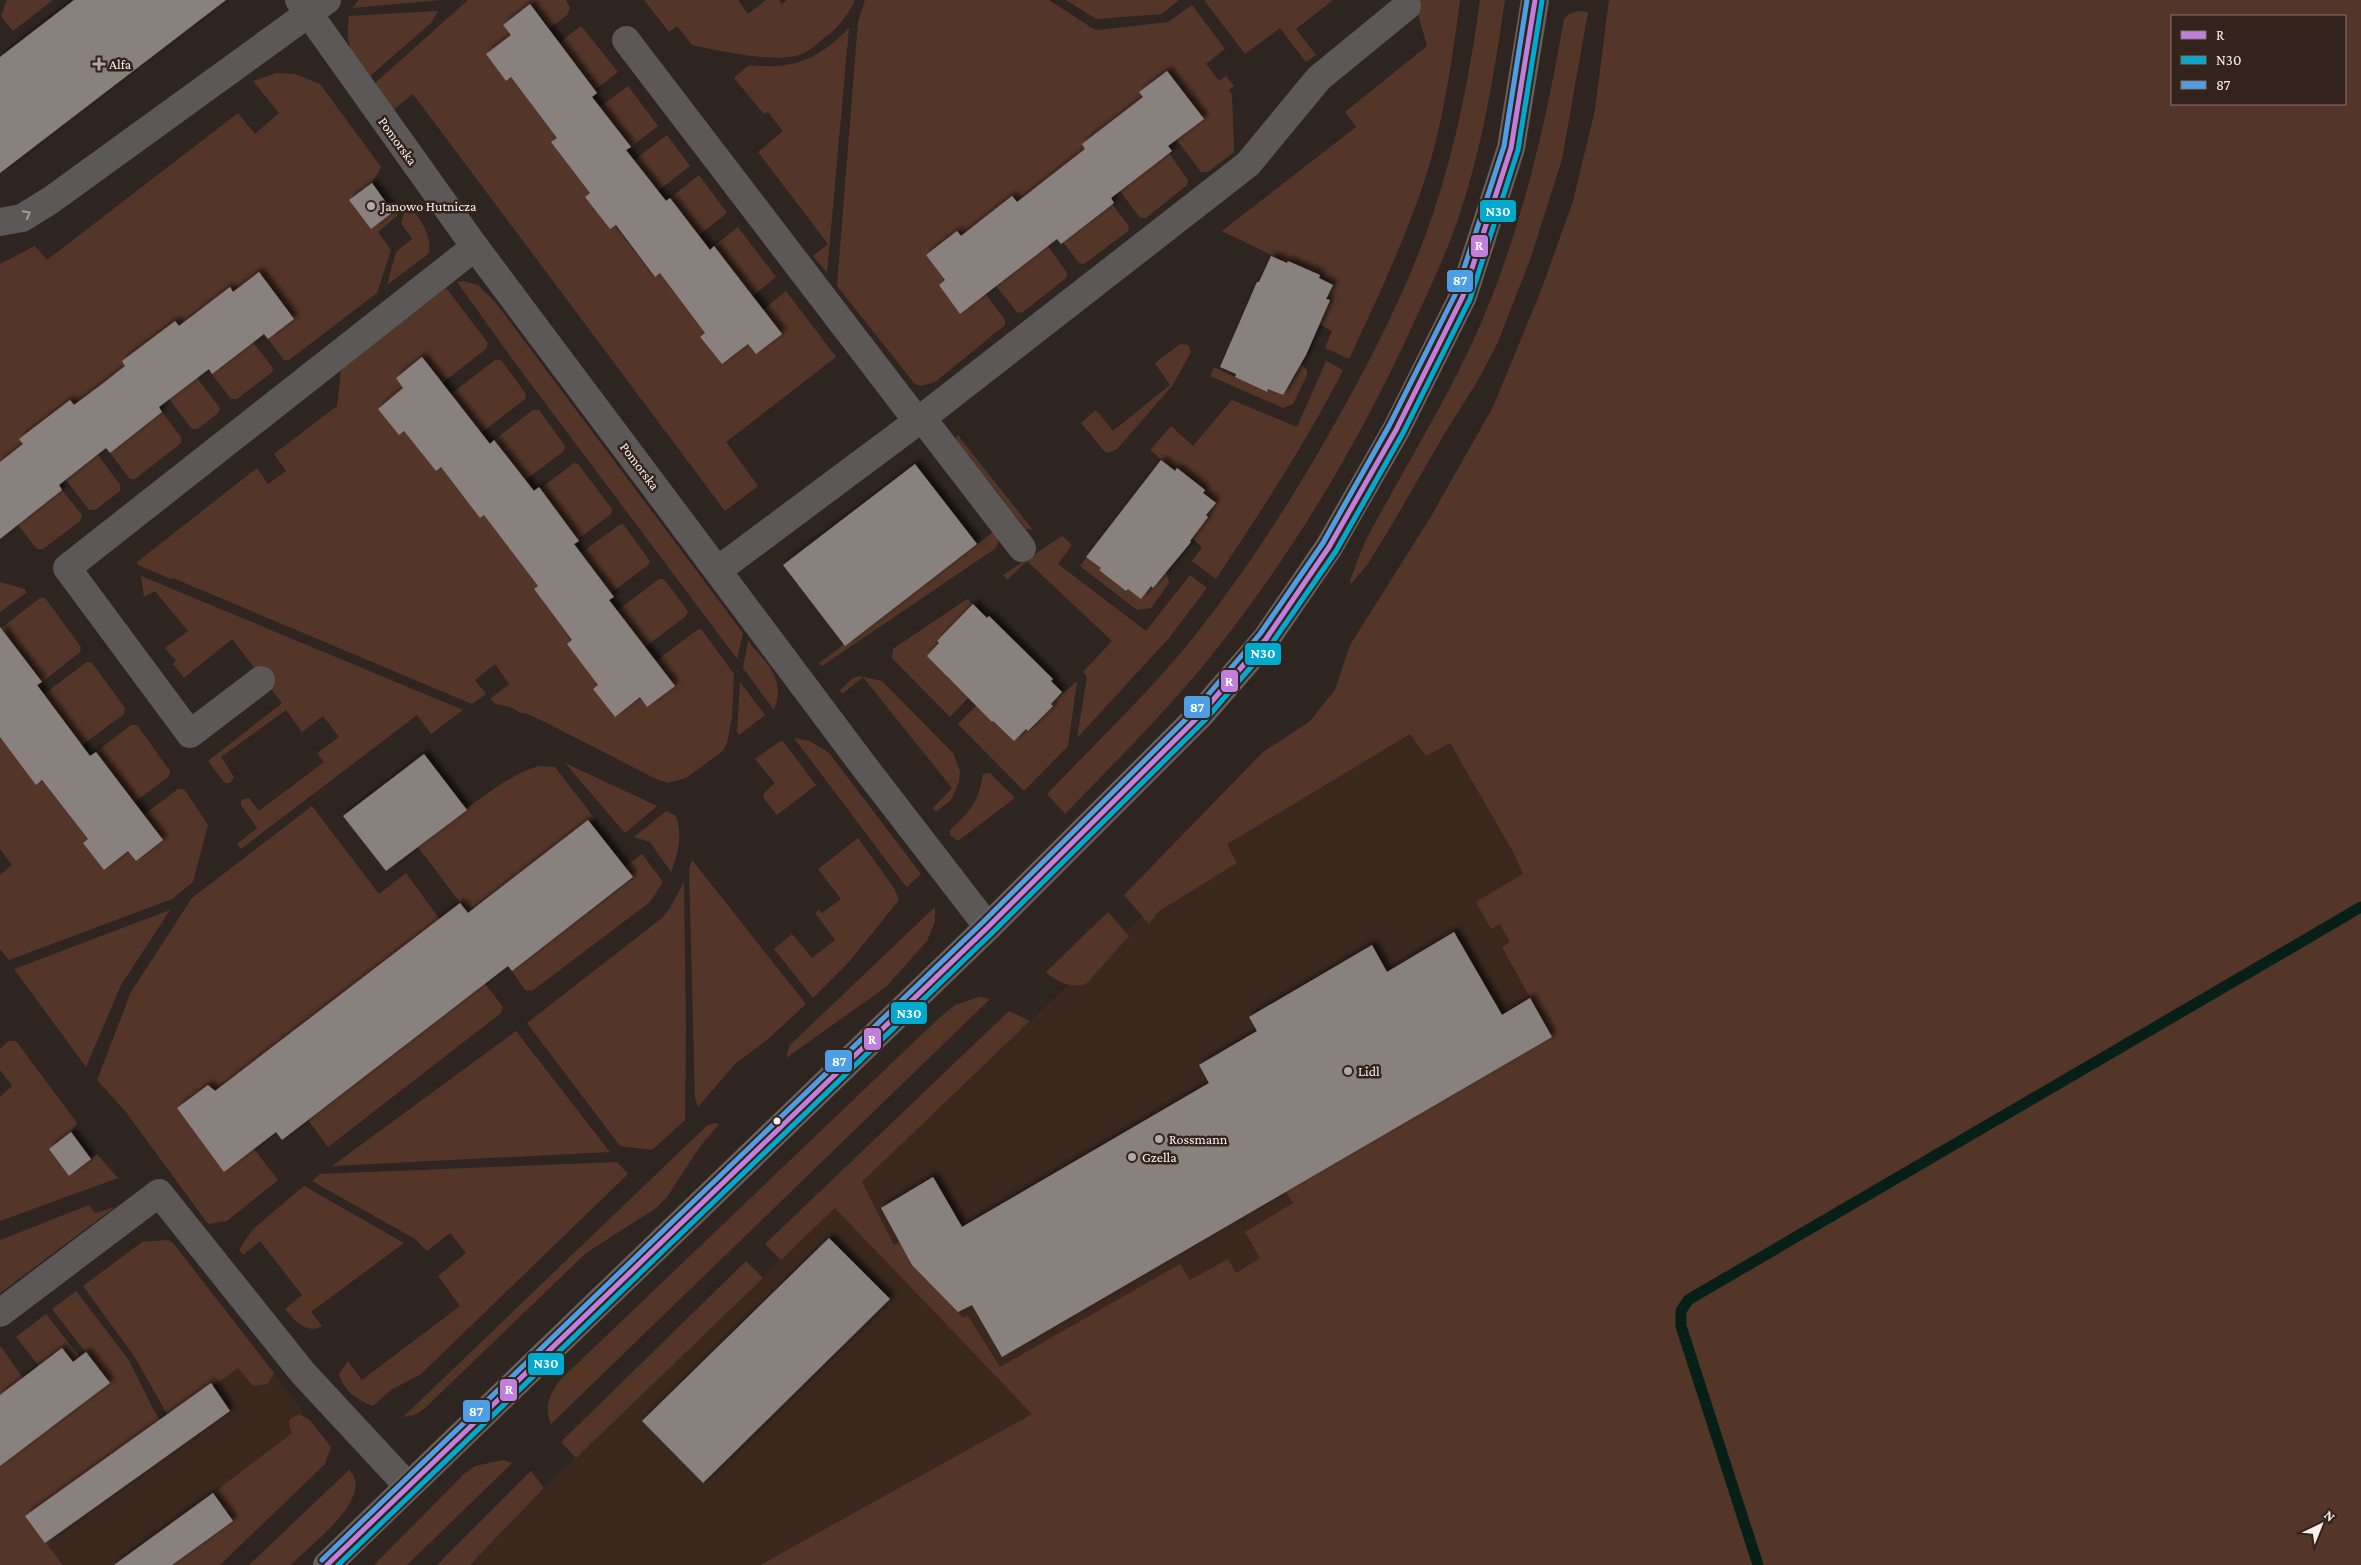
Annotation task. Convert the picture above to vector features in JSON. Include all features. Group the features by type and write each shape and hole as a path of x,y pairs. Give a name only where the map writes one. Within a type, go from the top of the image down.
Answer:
{"main road":[{"path":"326,1565 407,1485 675,1231 988,927 1200,715 1266,639 1329,547 1396,430 1463,296 1511,148 1535,0"}],"street":[{"name":"Pomorska","path":"311,5 475,247 854,754 988,927"},
{"path":"0,222 22,218 51,200 311,5"},
{"path":"718,570 920,420 1248,164 1319,78 1406,6"},
{"path":"626,40 920,420 1022,548"},
{"path":"261,680 190,734 68,568 475,247"},
{"path":"0,1313 159,1193 303,1373 407,1485"}],"shaded area":[{"path":"7,0 53,0 13,31 1,16"},
{"path":"359,0 441,0 352,8"},
{"path":"468,0 566,0 570,8 567,15 550,28 530,4 503,25 511,35 486,54 506,81 511,77 557,138 552,142 590,193 585,197 610,229 615,226 654,277 660,273 705,333 700,338 722,364 748,344 763,310 786,291 836,357 726,442 758,486 725,511 413,94 393,110 375,83"},
{"path":"644,0 738,0 748,14 766,0 779,0 782,4 787,0 855,0 840,24 812,48 802,54 778,58 748,56 692,45 677,26 669,32"},
{"path":"865,0 1049,0 1098,30 1168,22 1192,5 1225,49 1206,64 1219,81 1226,76 1234,86 1229,90 1232,94 1234,152 1208,172 1201,172 1177,140 1203,119 1166,71 1139,92 1143,97 1082,144 1085,149 1016,202 1012,197 961,236 957,231 926,255 945,280 939,285 960,313 986,294 1005,320 1005,325 935,382 921,386 915,384 837,286 858,22"},
{"path":"1066,0 1179,0 1162,14 1096,19"},
{"path":"1204,0 1333,0 1296,29 1316,55 1306,62 1280,28 1245,54"},
{"path":"1414,0 1460,0 1447,89 1438,134 1418,200 1390,269 1349,359 1325,348 1332,331 1319,324 1329,300 1326,299 1333,285 1319,278 1320,275 1288,261 1287,263 1222,231 1356,127 1345,112 1427,46"},
{"path":"1480,0 1505,0 1488,103 1477,154 1458,219 1440,264 1373,407 1326,490 1275,570 1248,608 1182,690 1065,814 1047,794 1168,668 1224,598 1296,490 1372,355 1422,245 1441,190 1461,110"},
{"path":"1609,0 2361,0 2361,1565 760,1565 1032,1414 835,1208 781,1260 765,1244 1009,1011 1030,1021 862,1182 894,1245 900,1242 963,1318 968,1316 1000,1367 1180,1264 1190,1280 1228,1259 1236,1273 1260,1258 1245,1232 1293,1203 1286,1192 1552,1037 1502,947 1510,942 1500,924 1491,929 1476,902 1523,874 1512,850 1450,743 1426,756 1410,734 1227,844 1237,863 1159,911 1149,924 1124,895 1263,752 1310,721 1335,690 1350,645 1430,518 1493,407 1542,288 1573,201 1595,110"},
{"path":"438,11 431,23 370,76 351,49 348,36 349,16"},
{"path":"1579,11 1588,12 1562,159 1531,257 1498,342 1477,382 1446,431 1387,533 1367,565 1351,584 1350,581 1367,538 1470,348 1497,284 1510,248 1532,173 1564,19 1569,14"},
{"path":"581,26 618,72 595,90 560,42"},
{"path":"849,28 827,273 813,256 828,244 758,152 783,131 768,112 764,114 734,78 749,65 779,66 804,60 826,48"},
{"path":"276,73 295,74 320,84 381,167 372,183 349,200 371,228 393,212 399,210 397,216 378,232 391,250 377,293 289,360 284,360 268,339 294,319 259,273 233,292 229,288 179,326 174,321 122,361 125,366 74,405 70,400 20,439 23,444 0,462 0,264 35,246 47,260 238,113 255,134 279,113 253,81"},
{"path":"628,86 658,126 631,147 600,107"},
{"path":"667,135 690,166 658,191 634,160"},
{"path":"1169,153 1188,180 1187,185 1146,218 1140,218 1120,191"},
{"path":"699,175 727,213 699,235 670,198"},
{"path":"407,203 427,232 429,253 387,285 396,252 412,239 401,223"},
{"path":"1112,204 1129,226 1128,231 1084,264 1079,263 1063,242"},
{"path":"738,227 776,277 753,296 714,246"},
{"path":"1048,246 1067,273 1066,278 1022,313 1017,312 996,286"},
{"path":"463,281 478,285 496,303 743,633 737,659 518,367 457,282"},
{"path":"446,288 488,343 486,349 442,383 422,357 396,378 403,388 378,409 399,434 404,431 436,471 441,467 480,518 484,515 538,586 534,589 572,641 598,685 593,689 614,716 640,697 647,707 674,686 656,661 697,630 701,629 734,674 732,716 727,743 723,751 686,778 668,783 656,779 547,723 510,707 496,704 490,699 509,684 495,664 475,680 486,694 472,704 138,565 137,562 257,468 268,484 286,471 274,454 337,406 341,370"},
{"path":"253,342 273,368 272,372 237,399 231,399 212,374"},
{"path":"1180,344 1188,345 1191,352 1172,386 1117,449 1108,453 1105,452 1081,423 1096,410 1113,431 1170,385 1155,363"},
{"path":"495,360 501,360 526,394 525,399 481,433 451,394"},
{"path":"1326,361 1343,370 1298,450 1216,579 1192,561 1202,547 1192,538 1216,503 1203,493 1205,490 1175,471 1150,450 1171,426 1193,446 1232,400 1297,427"},
{"path":"1301,364 1307,370 1307,375 1293,404 1283,408 1210,376 1214,367 1266,392 1268,389 1282,395 1290,381 1292,382"},
{"path":"197,378 220,408 218,413 198,429 192,429 169,399"},
{"path":"533,410 539,410 565,446 564,451 525,480 494,440"},
{"path":"162,412 181,437 181,443 135,479 130,479 110,453"},
{"path":"959,435 1033,530 1026,529 955,438"},
{"path":"98,455 120,485 120,491 95,510 89,510 66,480"},
{"path":"574,463 578,464 612,509 611,514 578,539 540,489"},
{"path":"62,490 82,515 80,521 43,549 37,549 18,525"},
{"path":"623,524 650,561 648,565 611,593 581,553"},
{"path":"995,531 999,539 996,548 822,666 819,663"},
{"path":"1062,536 1072,545 1058,564 1146,631 1190,575 1207,588 1169,638 1077,738 1087,677 1083,672 1112,641 1027,561 1007,580 1003,575"},
{"path":"1087,557 1101,568 1099,570 1126,591 1128,589 1151,586 1153,588 1166,572 1169,583 1151,608 1137,610 1080,566"},
{"path":"141,576 463,710 431,734 417,715 241,849 237,844 257,828 241,805 241,800 249,798 259,811 324,762 317,753 339,737 323,716 302,732 286,710 221,757 234,777 230,783 225,783 208,761 282,703 232,639 184,678 173,664 176,661 165,648 188,631 155,591 144,597"},
{"path":"659,579 664,579 688,611 686,616 645,647 617,611"},
{"path":"0,582 25,589 26,593 0,612"},
{"path":"40,598 45,598 81,647 80,652 42,682 1,628"},
{"path":"967,599 975,607 961,616 937,641 947,677 968,698 950,717 892,658 893,649"},
{"path":"748,641 773,672 778,689 774,710 743,668"},
{"path":"1404,642 1459,733 1585,1012 1596,1101 760,1565 470,1565 558,1474 1098,956 1325,752"},
{"path":"87,662 92,663 125,708 124,714 82,745 44,694"},
{"path":"860,676 882,681 953,753 960,771 959,782 951,800 936,812 933,808 952,788 863,677 842,694 840,690 853,678"},
{"path":"1077,681 1068,746 1024,791 958,724 976,706 1014,741 1026,729 1029,731 1053,706 1051,704"},
{"path":"740,682 765,715 739,735 737,732"},
{"path":"131,725 137,725 170,771 169,776 135,802 96,752"},
{"path":"0,737 36,784 42,781 88,839 83,843 104,870 128,851 136,861 162,840 144,815 178,789 184,789 208,825 193,882 172,899 9,960 0,949 0,875 12,865 0,849"},
{"path":"794,738 810,741 829,753 921,874 907,887 904,884"},
{"path":"783,741 816,785 777,815 763,797 764,793 775,783 755,759"},
{"path":"565,763 657,806 625,833"},
{"path":"539,766 555,767 595,819 590,822 588,820 468,913 418,847 492,790 508,780"},
{"path":"990,773 1015,798 958,841 950,835 950,830 972,806 979,792 983,774"},
{"path":"312,806 379,894 406,873 440,920 215,1091 208,1085 177,1108 224,1171 254,1149 278,1180 227,1221 208,1224 126,1112 97,1080 131,992 192,898"},
{"path":"666,811 676,816 679,830 678,851 671,872 650,842 634,837"},
{"path":"858,838 894,888 899,900 848,963 813,998 774,949 792,934 812,958 835,940 815,913 819,910 822,913 841,899 818,869"},
{"path":"642,854 663,882 650,902 532,991 525,990 512,971 633,878 625,867"},
{"path":"692,860 806,1004 768,1039 735,1064 698,1107 695,1098 689,869"},
{"path":"684,882 685,1120 652,1150 620,1146 527,1023 662,918 670,908"},
{"path":"935,907 935,922 927,941 886,987 786,1058 790,1045"},
{"path":"170,910 121,985 86,1067 14,969"},
{"path":"1108,912 1129,936 1086,984 1064,984 1046,972"},
{"path":"485,984 503,1007 501,1013 328,1147 308,1120"},
{"path":"979,997 990,999 551,1424 548,1406 559,1381 938,1019 955,1005"},
{"path":"516,1031 610,1152 332,1166"},
{"path":"9,1041 16,1041 77,1123 71,1132 49,1149 69,1176 97,1154 118,1178 0,1221 0,1097 12,1086 0,1070 0,1049"},
{"path":"719,1124 699,1148 667,1197 656,1208 586,1253 424,1409 414,1415 403,1417 695,1137 708,1125"},
{"path":"617,1162 628,1174 421,1374 391,1390 373,1406 348,1391 339,1374 348,1361 362,1380 460,1306 438,1276 466,1253 450,1233 427,1251 415,1239 312,1181 320,1174"},
{"path":"304,1186 404,1243 311,1312 322,1326 311,1329 297,1322 285,1309 302,1295 260,1241 243,1255 239,1250 253,1229"},
{"path":"89,1205 95,1213 115,1207 0,1293 0,1240"},
{"path":"168,1240 173,1243 274,1373 268,1384 253,1386 238,1368 213,1386 211,1383 167,1414 134,1356 83,1286 142,1242"},
{"path":"746,1261 763,1278 576,1458 561,1442"},
{"path":"76,1291 128,1359 153,1409 180,1447 177,1449 157,1422 25,1516 63,1565 0,1565 0,1466 48,1427 50,1429 110,1383 52,1309"},
{"path":"46,1314 80,1357 73,1362 61,1348 39,1366 16,1337"},
{"path":"0,1348 23,1378 0,1395"},
{"path":"238,1368 272,1377 274,1373 306,1416 299,1414 293,1432 214,1493 233,1521 172,1565 63,1565 25,1516 211,1383 213,1386"},
{"path":"299,1414 310,1420 331,1447 325,1464 220,1565 172,1565 233,1521 213,1493 292,1433 289,1420"},
{"path":"503,1460 512,1463 407,1565 374,1565 464,1474 475,1466"},
{"path":"349,1470 355,1480 355,1492 349,1505 339,1518 316,1542 290,1565 249,1565"},
{"path":"531,1471 544,1488 470,1565 437,1565"}],"building":[{"path":"74,0 226,0 0,173 0,57"},
{"path":"530,4 597,93 592,97 631,147 626,150 666,201 670,198 710,250 714,246 782,334 756,354 748,344 722,364 700,337 705,333 660,273 655,277 616,225 610,229 585,197 590,193 551,142 557,138 511,77 506,81 486,54 511,35 503,25"},
{"path":"1167,71 1204,119 1168,146 1172,151 1111,198 1114,203 1061,244 1057,239 960,314 939,285 945,280 926,255 957,231 961,236 1012,196 1017,202 1085,149 1082,144 1143,97 1139,92"},
{"name":"Janowo Hutnicza","path":"372,183 393,212 371,229 349,200"},
{"path":"1271,256 1320,275 1319,278 1333,285 1326,299 1330,300 1306,355 1283,395 1268,389 1267,392 1235,377 1236,374 1220,367 1257,282 1259,282"},
{"path":"259,272 294,319 268,339 264,334 212,374 209,369 159,407 162,412 110,453 106,448 59,485 62,490 0,539 0,462 23,444 19,439 70,400 74,405 102,384 125,366 122,361 175,321 179,326 230,287 233,292"},
{"path":"422,357 490,444 494,440 534,491 539,487 579,541 574,544 614,597 609,600 675,686 647,707 640,697 615,717 593,689 598,685 567,644 572,640 534,589 538,586 484,515 480,518 441,467 436,471 404,431 399,435 378,409 403,388 396,378"},
{"path":"1161,460 1175,471 1177,468 1205,490 1203,493 1216,503 1206,515 1208,517 1191,542 1153,588 1151,586 1141,599 1128,589 1126,591 1086,557"},
{"path":"915,464 977,544 845,646 783,565"},
{"path":"973,604 987,618 989,616 1053,679 1051,681 1062,692 1051,704 1053,706 1028,731 1026,729 1014,741 992,722 927,656 939,643 937,641"},
{"path":"0,627 42,682 37,685 90,756 96,752 163,840 136,861 128,851 104,870 83,843 88,839 42,780 36,785 0,737"},
{"path":"424,754 467,810 386,871 343,816"},
{"path":"588,820 633,877 512,971 508,966 282,1140 276,1132 224,1172 177,1108 208,1085 215,1091 460,903 468,913"},
{"path":"1454,932 1502,1015 1530,998 1552,1037 1002,1357 972,1305 958,1312 912,1265 881,1208 933,1177 962,1227 1209,1083 1199,1065 1257,1031 1249,1017 1372,945 1387,972"},
{"path":"71,1132 91,1159 69,1176 49,1149"},
{"path":"829,1238 890,1299 703,1483 642,1421"},
{"path":"62,1348 73,1362 86,1352 110,1383 0,1466 0,1395"},
{"path":"211,1383 230,1411 45,1543 25,1516"},
{"path":"213,1493 233,1521 172,1565 114,1565"}],"waterway":[{"path":"1758,1565 1681,1326 1681,1311 1688,1300 2361,907"}],"transit line":[{"name":"87","path":"322,1560 983,922 1195,710 1260,634 1323,543 1389,426 1456,293 1504,146 1527,0"},
{"name":"R","path":"327,1565 988,927 1200,715 1266,639 1329,547 1396,430 1463,296 1511,148 1535,0"},
{"name":"N30","path":"338,1565 993,932 1205,720 1272,643 1336,551 1403,433 1470,299 1518,150 1542,1"}],"place":[{"name":"Alfa","path":"99,64"},
{"name":"Janowo Hutnicza","path":"371,206"},
{"name":"Lidl","path":"1348,1071"},
{"name":"Rossmann","path":"1159,1139"},
{"name":"Gzella","path":"1132,1157"}]}
